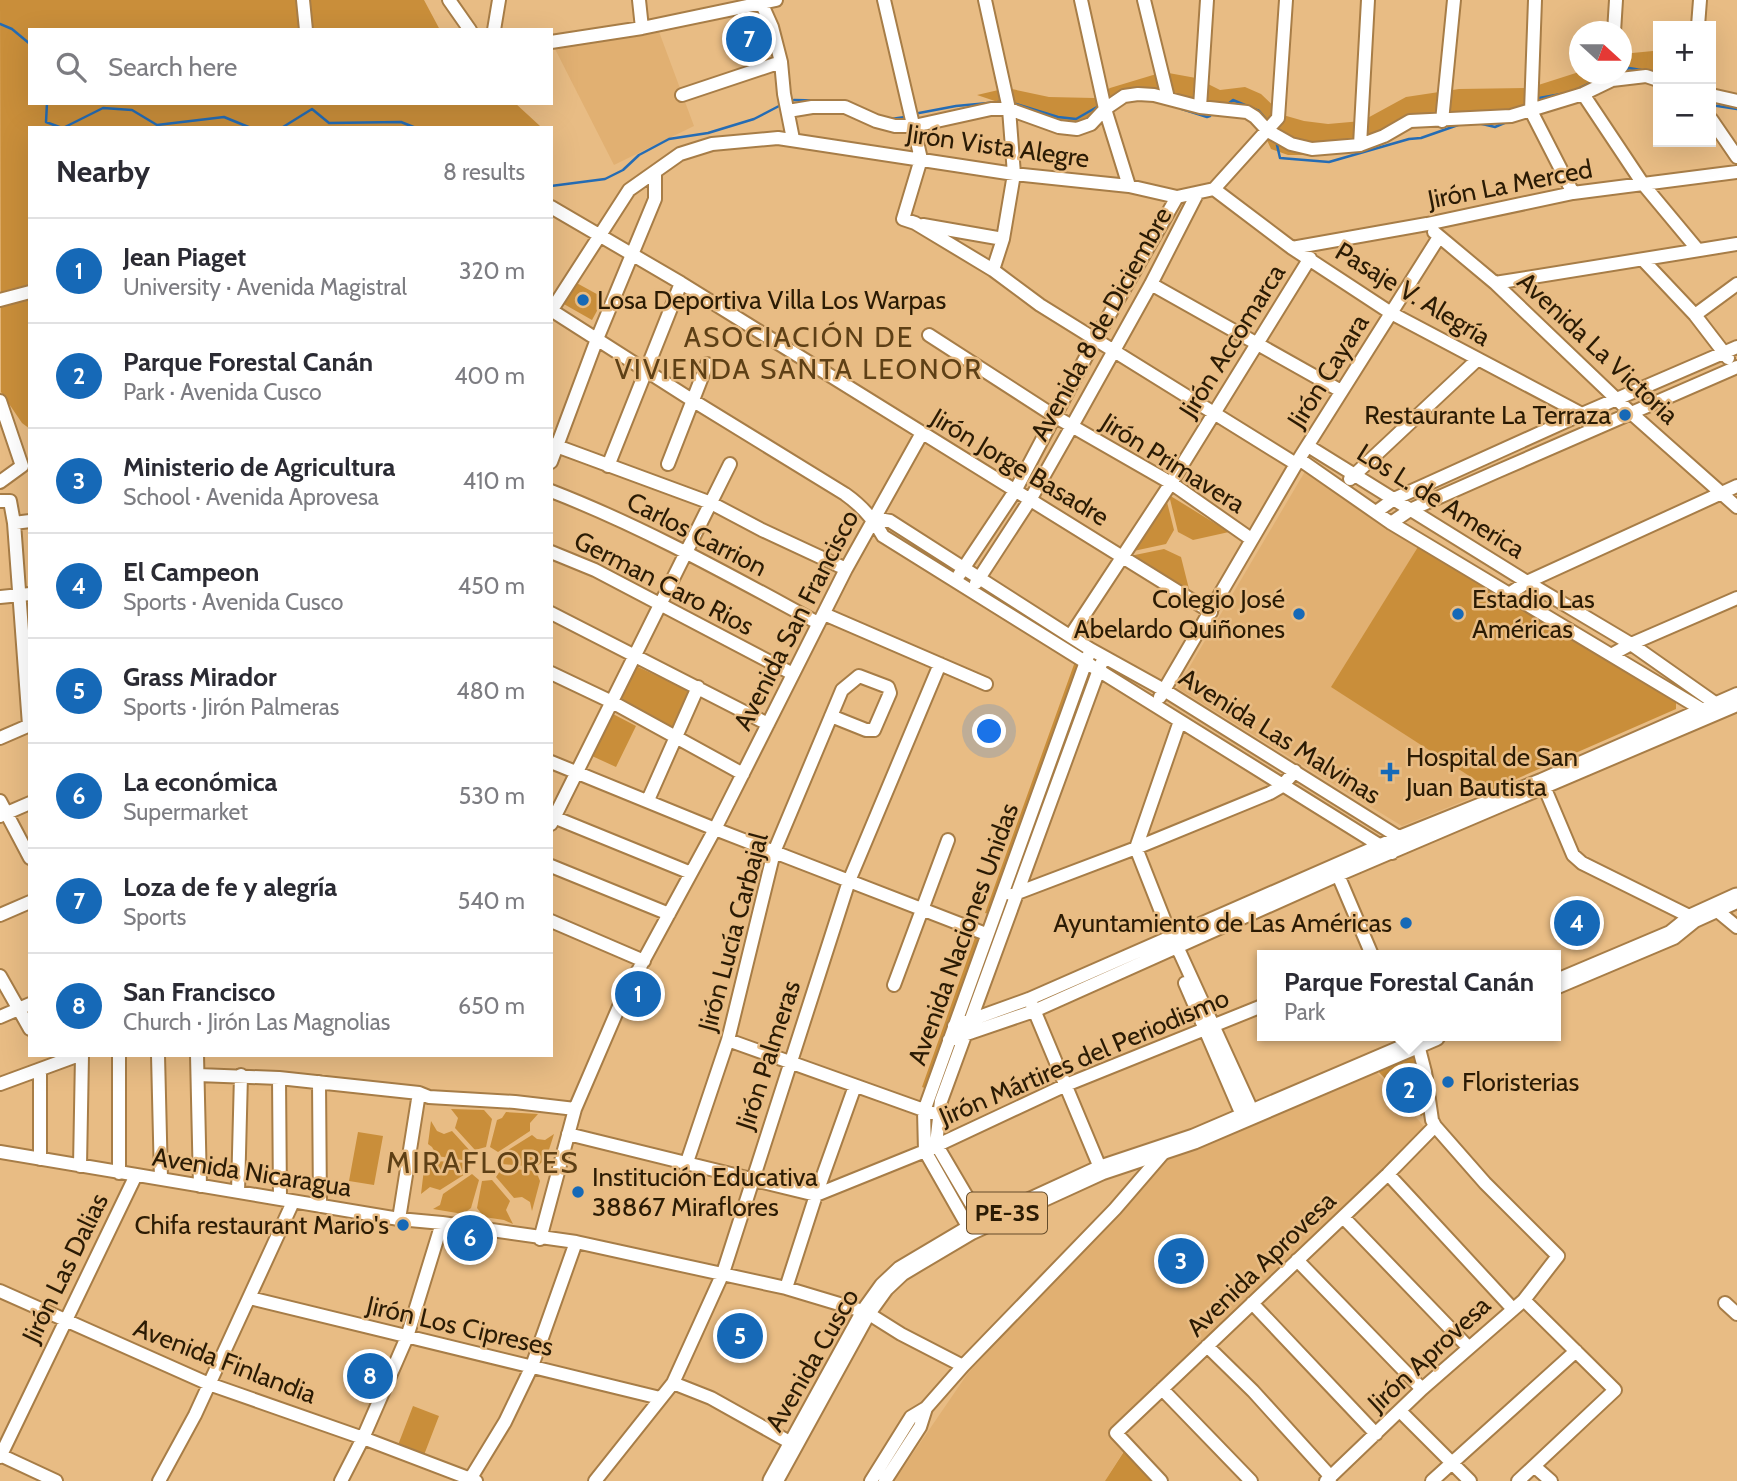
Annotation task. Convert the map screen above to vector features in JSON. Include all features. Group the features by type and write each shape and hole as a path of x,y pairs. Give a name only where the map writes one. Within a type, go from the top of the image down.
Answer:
{"highway":[{"path":"1561,982 1672,935 1693,918 1737,898"},
{"path":"1561,969 1667,922 1693,918"},
{"name":"Avenida Cusco","path":"1169,1146 1184,1134 1244,1106 1410,1041"},
{"name":"Avenida Cusco","path":"773,1481 866,1312 884,1287 901,1271 976,1227 1101,1170 1194,1139 1411,1041"}],"street":[{"path":"303,0 306,28"},
{"path":"449,0 469,28"},
{"path":"494,28 499,0"},
{"path":"639,0 642,28"},
{"path":"884,0 921,159 903,219 1003,239"},
{"path":"985,0 1009,109 1014,174 1003,239 993,270"},
{"path":"1081,0 1105,109 1129,186"},
{"path":"1144,0 1168,98"},
{"path":"1200,107 1207,0"},
{"path":"1214,189 1278,118 1286,0"},
{"path":"1360,145 1368,0"},
{"path":"1442,121 1454,0"},
{"path":"1535,0 1531,111 1573,193"},
{"path":"1615,21 1616,0"},
{"path":"1698,21 1700,0"},
{"path":"553,42 642,28 769,1 793,139"},
{"path":"682,95 781,62"},
{"path":"1632,76 1653,78"},
{"path":"788,111 812,107 845,107 876,121 895,126 915,126 991,109 1009,109 1059,127 1077,129 1091,124 1105,109 1124,96 1138,94 1168,98 1200,107 1247,112 1268,131 1291,144 1312,149 1360,145 1384,136 1410,121 1511,116 1583,94 1600,84"},
{"path":"1583,94 1643,184 1698,250"},
{"path":"1716,96 1737,102"},
{"path":"1716,126 1737,157"},
{"name":"Jirón Vista Alegre","path":"553,307 629,190 680,154 712,144 769,137 793,139 1014,174 1129,186 1177,197 1197,194"},
{"name":"Jirón La Merced","path":"1292,247 1427,224 1573,193 1737,172"},
{"path":"655,173 655,199 554,445 711,503 846,569"},
{"name":"Avenida 8 de Diciembre","path":"970,592 1030,500 1152,284 1197,194 1214,189"},
{"name":"Pasaje V. Alegría","path":"1214,189 1292,247 1391,313 1582,414 1593,429"},
{"name":"Avenida 8 de Diciembre","path":"956,582 1015,491 1096,338 1177,197"},
{"name":"Jirón Jorge Basadre","path":"553,210 681,283 1211,612"},
{"name":"Los L. de America","path":"915,223 993,270 1040,305 1213,413 1342,488 1391,523 1707,713"},
{"name":"Avenida La Victoria","path":"1427,224 1495,283 1630,412 1737,507"},
{"name":"Jirón Cayara","path":"1155,705 1340,391 1439,237"},
{"path":"1495,283 1737,244"},
{"name":"Jirón Accomarca","path":"1071,635 1171,483 1310,258"},
{"path":"1391,523 1410,510 1630,412 1737,368 1731,350 1644,261"},
{"path":"608,466 681,283"},
{"path":"1152,284 1340,391"},
{"path":"1695,315 1737,284"},
{"path":"0,300 28,293"},
{"name":"Avenida Las Malvinas","path":"553,311 860,504 873,518 883,536 1387,849"},
{"name":"Jirón Primavera","path":"929,335 1056,417 1171,483 1251,540"},
{"path":"1376,512 1394,499 1616,398 1731,350"},
{"path":"1342,488 1478,359"},
{"path":"668,464 707,364"},
{"path":"0,402 22,467 0,482"},
{"name":"Avenida San Francisco","path":"540,1239 575,1109 621,1002 715,829 846,569 922,433"},
{"name":"Los L. de America","path":"1308,446 1631,644 1726,706"},
{"path":"1486,458 1496,472"},
{"path":"553,817 730,464"},
{"path":"1508,594 1527,582 1737,486"},
{"name":"Carlos Carrion","path":"553,492 590,506 687,552 821,619 986,684"},
{"path":"0,501 10,501 14,523 24,595 28,682"},
{"name":"Avenida Las Malvinas","path":"873,518 890,521 1090,649 1164,690 1411,845"},
{"path":"14,523 28,521"},
{"name":"German Caro Rios","path":"553,553 595,570 793,674"},
{"path":"0,597 24,595"},
{"path":"1611,655 1737,598"},
{"path":"553,613 768,724"},
{"path":"1574,634 1586,617"},
{"name":"Avenida Naciones Unidas","path":"976,1227 930,1147 924,1111 1090,649"},
{"name":"Avenida Naciones Unidas","path":"930,1147 942,1101 965,1035 1104,656"},
{"name":"Jirón Palmeras","path":"595,1481 673,1382 723,1272 849,881 940,664"},
{"path":"1658,683 1668,670"},
{"path":"553,674 612,702 743,774"},
{"name":"Jirón Lucía Carbajal","path":"687,1162 728,1040 774,852 831,716 842,690 859,676 888,687 890,693 874,730 866,730 831,716"},
{"path":"648,800 698,687"},
{"path":"949,1040 1387,849 1411,845 1726,706 1737,694"},
{"path":"1180,721 1136,848 1209,1028 1244,1106"},
{"path":"0,738 28,726"},
{"path":"553,763 986,934"},
{"path":"1001,894 1015,895 1136,848 1282,786 1294,771"},
{"path":"1174,941 1338,875 1387,849 1399,837 1543,785"},
{"path":"1543,785 1573,856 1693,918"},
{"path":"0,801 3,814 28,855"},
{"path":"3,814 28,804"},
{"path":"553,819 691,873"},
{"path":"894,985 948,840"},
{"path":"553,867 669,914"},
{"path":"1338,875 1371,950"},
{"path":"0,915 28,903"},
{"path":"1714,908 1737,927"},
{"path":"553,922 643,961"},
{"path":"0,976 24,1006 0,1017"},
{"path":"954,1026 1032,1005"},
{"path":"1032,1005 1101,1170"},
{"name":"Jirón Mártires del Periodismo","path":"816,1195 1066,1085 1257,1008"},
{"path":"728,1040 939,1115"},
{"path":"1421,1041 1435,1126"},
{"path":"0,1084 45,1064 73,1057"},
{"path":"80,1166 81,1057"},
{"path":"118,1057 119,1173"},
{"path":"158,1057 161,1179"},
{"path":"197,1057 200,1186"},
{"path":"40,1159 45,1064"},
{"path":"198,1075 279,1078 419,1093 429,1097 575,1109"},
{"path":"238,1192 240,1075"},
{"path":"159,1481 250,1298 287,1200 279,1078"},
{"path":"319,1082 320,1206"},
{"path":"786,1288 855,1086"},
{"path":"399,1219 419,1093"},
{"name":"Avenida Aprovesa","path":"1161,1481 1116,1433 1435,1126"},
{"name":"Jirón Aprovesa","path":"1329,1479 1422,1390 1524,1300 1558,1256 1485,1183 1435,1126"},
{"path":"568,1134 816,1195"},
{"path":"871,1481 911,1417 926,1408 1115,1209 1169,1146"},
{"name":"Avenida Nicaragua","path":"0,1152 399,1219 576,1242 723,1272 866,1312 901,1334 963,1366"},
{"path":"1388,1174 1512,1308"},
{"name":"Jirón Las Dalias","path":"0,1456 136,1175"},
{"path":"1343,1217 1469,1348"},
{"path":"341,1481 407,1337 442,1223"},
{"path":"472,1480 533,1366 576,1242"},
{"path":"1297,1260 1422,1390"},
{"name":"Avenida Finlandia","path":"0,1291 209,1384 472,1480"},
{"name":"Jirón Los Cipreses","path":"250,1298 660,1398"},
{"path":"1518,1481 1615,1390 1524,1300"},
{"path":"1252,1303 1376,1434"},
{"path":"1725,1303 1737,1314"},
{"path":"1207,1346 1253,1391 1329,1479"},
{"path":"1432,1481 1576,1351"},
{"path":"673,1382 711,1398 793,1444"},
{"path":"1162,1389 1251,1481"},
{"path":"885,1481 920,1427 926,1408"},
{"path":"1400,1411 1470,1481"},
{"path":"0,1456 56,1481"},
{"path":"1534,1466 1551,1481"}],"shaded area":[{"path":"0,0 424,0 439,28 28,28 28,105 517,105 540,126 28,126 28,428 1,392"},
{"path":"755,15 766,57 743,64 733,21"},
{"path":"658,29 694,126 614,165 555,49"},
{"path":"1653,51 1653,84 1632,81 1632,53"},
{"path":"1163,72 1196,78 1220,90 1245,87 1261,94 1283,115 1328,124 1362,121 1406,97 1459,89 1529,88 1569,75 1569,84 1623,84 1584,101 1450,115 1346,152 1315,155 1288,155 1271,149 1256,116 1137,96 1072,127 977,95 1007,88 1049,97 1094,98 1110,88"},
{"name":"Losa Deportiva Villa Los Warpas","path":"573,281 604,298 592,320 562,303"},
{"name":"Colegio José Abelardo Quiñones","path":"1310,463 1421,542 1332,687 1491,790 1402,826 1177,688"},
{"path":"1165,494 1174,530 1166,544 1129,552"},
{"path":"1169,495 1229,532 1193,540 1178,532"},
{"name":"Estadio Las Américas","path":"1421,542 1676,699 1676,709 1491,790 1331,687"},
{"path":"1164,549 1181,557 1190,593 1130,556"},
{"path":"1077,656 1082,658 990,914 985,913"},
{"path":"634,665 691,692 671,729 617,700"},
{"path":"613,714 636,726 616,767 592,756"},
{"path":"1581,906 1592,931 1573,939 1562,915"},
{"path":"977,932 983,933 927,1089 922,1087"},
{"path":"1418,1048 1426,1113 1421,1116 1374,1067"},
{"path":"1373,1068 1427,1130 1109,1434 1125,1449 1105,1481 894,1481 968,1373 1177,1149"},
{"path":"451,1109 484,1110 492,1119 486,1147 475,1150 455,1128 458,1118"},
{"path":"506,1112 538,1114 530,1123 530,1131 498,1152 490,1147 497,1120"},
{"path":"431,1121 437,1131 444,1134 452,1131 472,1153 468,1161 437,1156 428,1144"},
{"path":"358,1132 383,1136 374,1185 349,1181"},
{"path":"554,1134 546,1159 536,1167 502,1164 500,1155 532,1135 545,1140"},
{"path":"436,1161 468,1163 470,1171 440,1190 430,1187 421,1194 424,1169"},
{"path":"502,1168 536,1171 540,1181 532,1211 530,1202 522,1197 514,1198 496,1177"},
{"path":"472,1174 479,1180 471,1208 463,1214 433,1209 440,1205 443,1194"},
{"path":"492,1180 510,1201 506,1210 513,1224 484,1217 477,1208 482,1181"},
{"path":"726,1318 763,1334 755,1354 718,1338"},
{"path":"413,1406 439,1416 424,1455 398,1445"},
{"path":"1125,1450 1155,1481 1105,1481"}],"waterway":[{"path":"0,24 12,29 28,42"},
{"path":"1632,68 1653,72"},
{"path":"1576,90 1588,84"},
{"path":"1539,98 1567,93"},
{"path":"794,100 839,101"},
{"path":"1228,104 1233,100 1259,111 1265,118"},
{"path":"919,113 999,102"},
{"path":"1016,104 1058,117 1076,119 1097,107"},
{"path":"47,105 46,122 57,126"},
{"path":"553,186 605,179 623,170 639,155 669,139 708,133 754,119 779,106"},
{"path":"1716,106 1737,109"},
{"path":"67,126 103,108 132,110 157,125 224,117 246,126"},
{"path":"285,126 312,109 329,123 401,122 411,126"},
{"path":"1182,109 1210,116"},
{"path":"891,119 905,117"},
{"path":"1478,123 1495,127 1509,121"},
{"path":"1277,145 1280,158 1329,162 1421,138 1458,125"}],"place":[{"name":"Loza de fe y alegría","path":"749,39"},
{"name":"Losa Deportiva Villa Los Warpas","path":"583,300"},
{"name":"Restaurante La Terraza","path":"1625,415"},
{"name":"Colegio José Abelardo Quiñones","path":"1299,614"},
{"name":"Estadio Las Américas","path":"1458,614"},
{"name":"Hospital de San Juan Bautista","path":"1390,772"},
{"name":"Ayuntamiento de Las Américas","path":"1406,923"},
{"name":"El Campeon","path":"1577,923"},
{"name":"Jean Piaget","path":"638,994"},
{"name":"Floristerias","path":"1448,1082"},
{"name":"Parque Forestal Canán","path":"1409,1090"},
{"name":"Institución Educativa 38867 Miraflores","path":"578,1192"},
{"name":"Chifa restaurant Mario's","path":"403,1225"},
{"name":"La económica","path":"470,1238"},
{"name":"Ministerio de Agricultura","path":"1181,1261"},
{"name":"Grass Mirador","path":"740,1336"},
{"name":"San Francisco","path":"370,1376"}],"district":[{"name":"ASOCIACIÓN DE VIVIENDA SANTA LEONOR","path":"799,353"},
{"name":"MIRAFLORES","path":"483,1163"}]}
